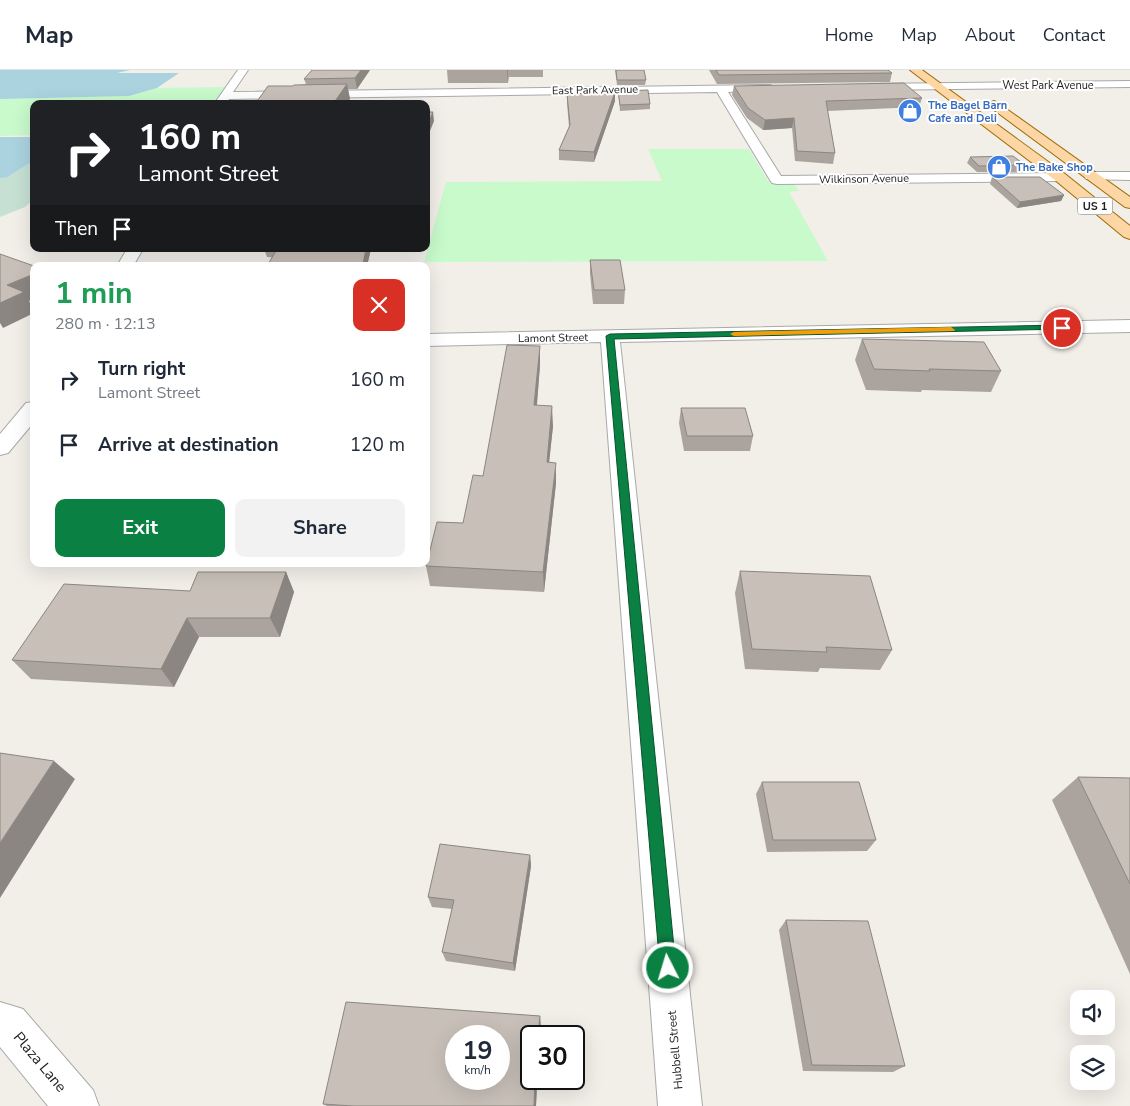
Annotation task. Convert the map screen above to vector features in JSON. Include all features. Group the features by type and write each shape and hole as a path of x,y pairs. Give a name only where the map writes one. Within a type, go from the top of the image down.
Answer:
{"main road":[{"name":"US 1","path":"915,70 1060,177 1130,234"},
{"name":"US 1","path":"951,75 1130,204"}],"street":[{"path":"222,100 244,70"},
{"name":"West Park Avenue","path":"966,86 1130,84"},
{"path":"855,87 966,86"},
{"name":"Wilkinson Avenue","path":"720,88 777,180 1060,177"},
{"name":"East Park Avenue","path":"222,100 410,89 778,88"},
{"path":"397,100 410,89"},
{"path":"1091,176 1130,176"},
{"name":"Lamont Street","path":"430,340 1130,326"},
{"name":"Hubbell Street","path":"610,336 680,1106"},
{"path":"0,448 30,413"},
{"name":"Plaza Lane","path":"0,1023 8,1024 77,1106"}],"green space":[{"path":"227,87 217,100 30,100 30,135 0,136 0,99 129,96 157,88"},
{"path":"648,149 749,149 768,181 779,184 794,184 799,191 789,192 828,261 424,262 427,252 430,252 430,240 446,182 662,181"},
{"path":"30,161 30,203 25,207 0,217 0,173"}],"water":[{"path":"0,70 130,70 117,73 179,73 157,88 129,96 0,99"},
{"path":"0,137 30,137 30,163 7,177 0,178"}],"building":[{"path":"312,70 361,70 355,78 304,79"},
{"path":"616,70 644,70 646,80 617,80"},
{"path":"716,70 888,70 892,73 719,75"},
{"path":"904,83 922,98 826,101 835,153 797,151 794,118 765,120 748,108 734,86"},
{"path":"347,84 336,100 258,100 268,86"},
{"path":"648,90 650,104 620,105 618,91"},
{"path":"615,92 594,152 559,150 570,125 567,94"},
{"path":"1013,156 1025,165 979,166 970,157"},
{"path":"992,177 1040,177 1064,195 1020,202"},
{"path":"275,252 365,252 363,262 269,262"},
{"path":"0,254 30,265 30,276 7,285 24,292 0,303"},
{"path":"590,260 620,260 625,290 594,290"},
{"path":"862,339 984,342 1001,371 874,369"},
{"path":"507,345 540,346 534,405 552,406 547,462 556,463 543,572 430,566 430,550 437,522 463,523 473,475 483,476"},
{"path":"681,408 745,408 753,436 687,436"},
{"path":"740,571 870,576 892,650 826,647 827,652 752,649"},
{"path":"198,572 286,572 270,618 187,618 161,669 12,660 64,584 190,591"},
{"path":"0,753 54,761 0,843"},
{"path":"1078,777 1130,778 1130,884"},
{"path":"762,782 859,782 876,840 773,840"},
{"path":"440,844 530,855 513,963 442,952 454,900 428,897"},
{"path":"786,920 868,921 905,1066 812,1065"},
{"path":"346,1002 540,1016 539,1025 520,1025 520,1090 535,1090 534,1106 353,1106 323,1104"}],"slow traffic":[{"path":"734,334 951,330"}],"place":[{"name":"The Bagel Barn Cafe and Deli","path":"910,111"},
{"name":"The Bake Shop","path":"999,167"}],"route":[{"path":"668,968 610,336 1062,328"}]}
